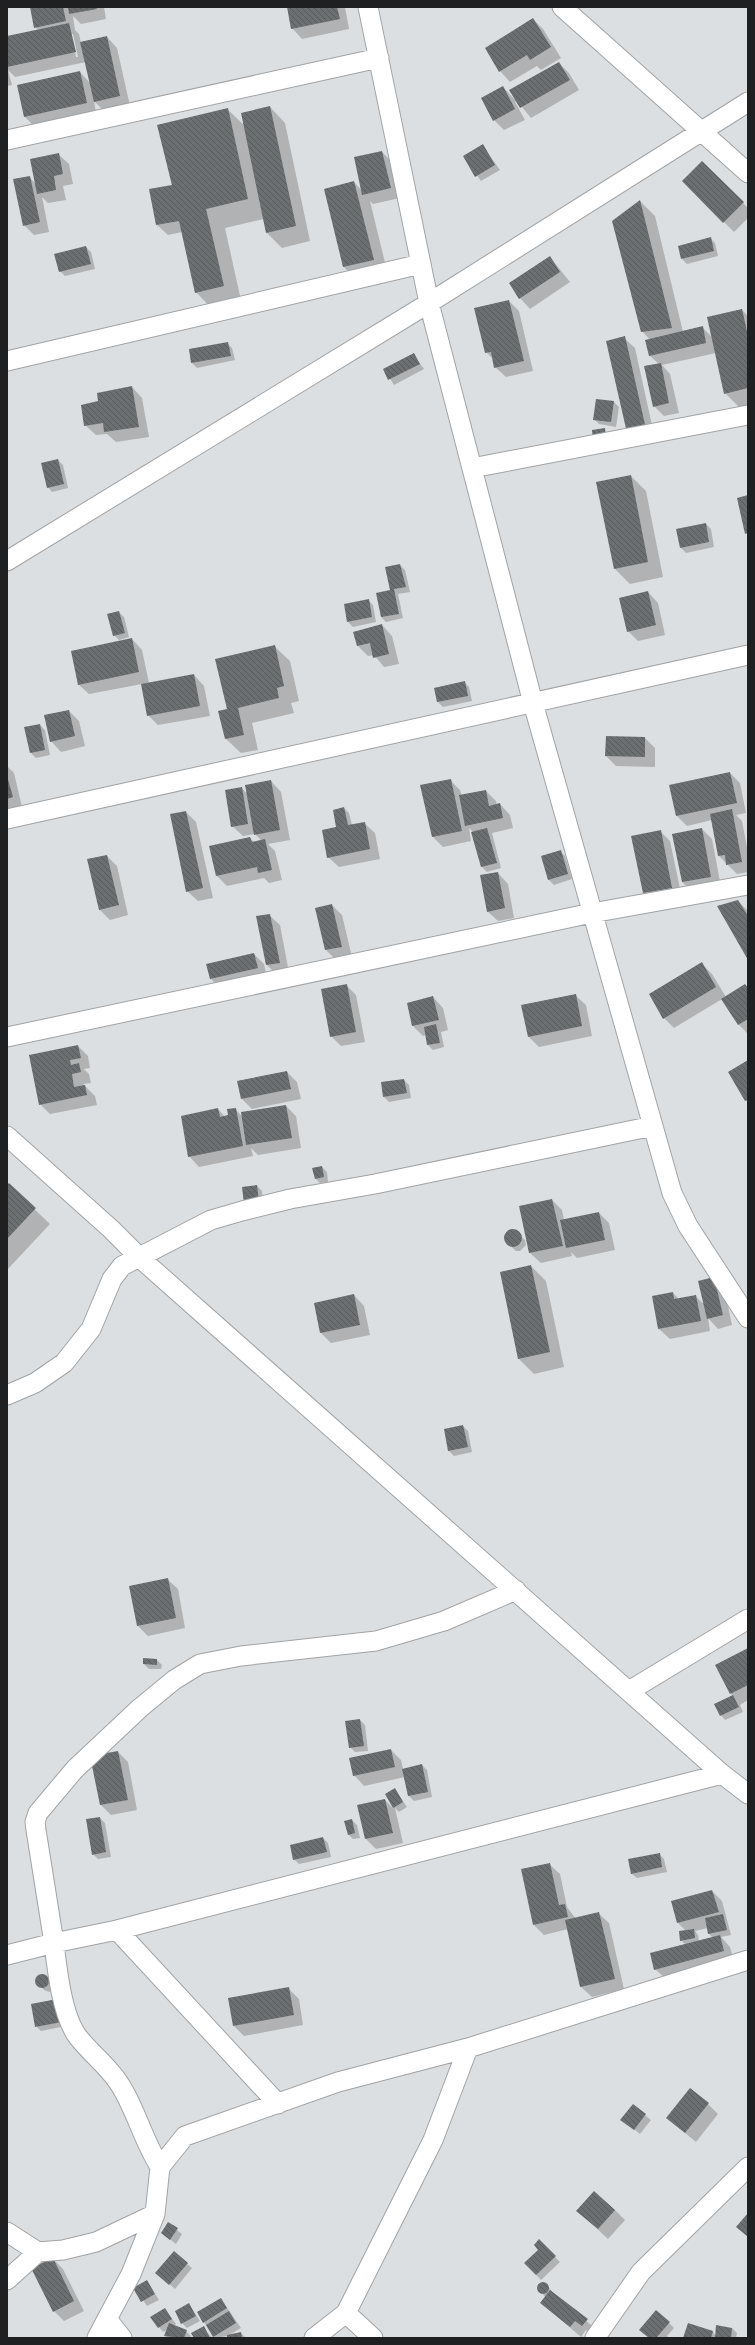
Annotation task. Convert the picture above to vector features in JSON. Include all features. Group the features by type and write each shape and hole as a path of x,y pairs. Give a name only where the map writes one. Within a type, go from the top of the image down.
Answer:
{"street":[{"path":"368,7 429,303 533,703 672,1193 688,1226 748,1318"},
{"path":"562,7 748,173"},
{"path":"7,140 379,58"},
{"path":"7,562 429,303 748,102"},
{"path":"7,360 421,264"},
{"path":"472,468 748,415"},
{"path":"7,819 748,654"},
{"path":"7,1037 592,914 748,885"},
{"path":"7,1395 35,1383 64,1363 91,1329 112,1279 122,1266 211,1220 290,1199 375,1184 653,1126"},
{"path":"7,1136 112,1229 140,1258 722,1774 748,1794"},
{"path":"160,2167 143,2138 134,2108 119,2082 78,2036 71,2025 56,1961 35,1822 38,1813 75,1769 174,1680 200,1664 241,1656 376,1641 444,1621 516,1590"},
{"path":"629,1691 748,1619"},
{"path":"7,1955 54,1943 117,1930 722,1774"},
{"path":"117,1930 278,2104"},
{"path":"96,2338 131,2274 155,2214 160,2167 185,2136 338,2082 468,2048 748,1960"},
{"path":"314,2338 346,2313 433,2140 468,2048"},
{"path":"595,2338 641,2272 748,2167"},
{"path":"7,2232 38,2252 63,2250 96,2242 155,2214"},
{"path":"7,2280 38,2252"},
{"path":"346,2313 373,2338"},
{"path":"107,2319 122,2338"}],"building":[{"path":"30,7 63,7 66,21 34,28"},
{"path":"68,7 96,7 97,9 69,14"},
{"path":"287,7 337,7 340,19 291,29"},
{"path":"533,18 551,47 530,60 527,55 499,72 485,48"},
{"path":"69,23 76,52 7,67 7,36"},
{"path":"107,36 120,96 94,102 80,42"},
{"path":"559,62 570,80 520,108 509,90"},
{"path":"80,71 87,103 24,117 17,85"},
{"path":"503,86 515,109 493,121 481,98"},
{"path":"270,106 296,226 266,233 241,113"},
{"path":"228,108 248,199 206,209 224,286 195,293 179,221 156,225 149,189 172,185 157,125"},
{"path":"483,144 495,165 475,177 463,156"},
{"path":"382,151 391,188 362,195 354,157"},
{"path":"59,153 63,174 54,176 56,190 37,194 30,159"},
{"path":"702,161 744,202 723,223 682,181"},
{"path":"30,176 40,222 23,226 13,179"},
{"path":"354,181 374,260 343,267 324,189"},
{"path":"640,200 672,328 641,332 612,221"},
{"path":"711,237 714,251 681,259 678,246"},
{"path":"86,246 91,264 59,272 54,254"},
{"path":"550,256 560,272 519,299 509,283"},
{"path":"509,300 524,361 494,368 491,352 485,353 474,308"},
{"path":"742,309 748,336 748,388 724,394 707,317"},
{"path":"703,326 706,343 649,356 645,340"},
{"path":"625,336 646,429 627,433 606,341"},
{"path":"228,342 231,356 191,363 189,349"},
{"path":"414,353 420,364 388,380 383,369"},
{"path":"661,363 669,403 653,407 644,366"},
{"path":"132,386 139,427 104,432 103,423 84,426 81,405 98,401 97,393"},
{"path":"596,399 614,401 611,422 593,420"},
{"path":"605,428 606,439 593,441 592,430"},
{"path":"58,459 64,484 47,488 41,463"},
{"path":"631,475 648,562 614,569 596,482"},
{"path":"748,495 748,533 745,534 737,498"},
{"path":"706,523 709,542 680,548 676,529"},
{"path":"400,564 406,587 394,589 399,614 381,617 376,593 390,590 385,567"},
{"path":"648,591 656,625 627,632 619,598"},
{"path":"369,599 372,617 347,622 344,604"},
{"path":"119,611 125,633 113,636 107,614"},
{"path":"382,624 389,654 373,658 370,643 357,646 353,632"},
{"path":"132,638 139,672 78,685 71,651"},
{"path":"275,645 284,686 277,688 279,698 238,708 244,735 225,739 218,711 227,709 215,659"},
{"path":"194,674 200,706 147,716 141,684"},
{"path":"465,681 468,696 437,702 434,688"},
{"path":"69,710 75,736 50,742 44,715"},
{"path":"40,724 45,750 30,753 24,727"},
{"path":"606,736 645,737 645,757 605,756"},
{"path":"730,772 737,803 676,816 669,785"},
{"path":"7,776 13,797 7,799"},
{"path":"451,779 462,831 432,837 420,785"},
{"path":"271,780 280,830 254,835 245,785"},
{"path":"242,787 248,824 231,827 225,790"},
{"path":"486,790 489,806 500,803 503,818 465,826 459,795"},
{"path":"344,807 348,825 365,822 370,849 327,858 322,830 336,827 333,810"},
{"path":"732,809 742,862 726,865 725,855 718,856 710,814"},
{"path":"186,811 203,888 186,892 170,814"},
{"path":"487,828 497,863 481,867 471,832"},
{"path":"702,828 711,877 682,882 672,834"},
{"path":"661,830 672,888 643,893 631,836"},
{"path":"250,837 252,842 265,839 272,870 258,873 257,867 216,876 209,846"},
{"path":"561,850 568,874 548,880 541,856"},
{"path":"107,855 119,905 99,910 87,859"},
{"path":"498,872 505,908 487,912 480,875"},
{"path":"738,900 748,916 748,960 717,906"},
{"path":"332,904 342,947 325,950 315,908"},
{"path":"270,914 280,963 266,965 256,916"},
{"path":"254,953 258,968 210,979 206,964"},
{"path":"702,962 716,987 663,1019 649,994"},
{"path":"347,984 356,1032 330,1037 321,989"},
{"path":"745,984 748,988 748,1019 738,1025 721,999"},
{"path":"576,994 582,1026 528,1037 521,1005"},
{"path":"433,996 439,1020 412,1026 407,1003"},
{"path":"436,1024 440,1043 427,1045 424,1027"},
{"path":"78,1045 81,1058 70,1060 71,1065 79,1063 81,1072 72,1074 74,1087 85,1085 87,1095 39,1105 29,1055"},
{"path":"748,1060 748,1100 745,1101 728,1072"},
{"path":"287,1071 291,1089 241,1099 237,1081"},
{"path":"404,1079 407,1093 383,1097 381,1082"},
{"path":"286,1105 292,1138 246,1145 241,1112"},
{"path":"218,1108 220,1117 228,1115 227,1109 236,1108 243,1146 188,1157 181,1116"},
{"path":"322,1166 324,1177 315,1179 312,1168"},
{"path":"9,1183 36,1208 7,1239 7,1185"},
{"path":"257,1185 259,1202 244,1204 242,1187"},
{"path":"552,1199 563,1246 529,1253 519,1206"},
{"path":"599,1212 605,1240 566,1248 560,1220"},
{"path":"513,1229 519,1232 522,1238 519,1244 513,1247 507,1244 504,1238 507,1232"},
{"path":"531,1265 550,1352 518,1359 500,1272"},
{"path":"714,1277 723,1315 707,1319 698,1281"},
{"path":"673,1292 674,1299 696,1295 701,1321 658,1329 652,1296"},
{"path":"354,1294 360,1325 320,1333 314,1303"},
{"path":"463,1425 468,1447 448,1451 444,1429"},
{"path":"168,1578 176,1618 137,1626 129,1586"},
{"path":"748,1648 748,1685 730,1694 715,1665"},
{"path":"143,1658 157,1659 157,1665 143,1664"},
{"path":"733,1695 739,1707 720,1716 714,1704"},
{"path":"360,1719 364,1746 349,1748 345,1721"},
{"path":"391,1749 395,1767 353,1776 349,1758"},
{"path":"118,1751 128,1800 100,1805 90,1756"},
{"path":"422,1764 428,1792 408,1796 402,1769"},
{"path":"395,1788 403,1802 393,1808 385,1794"},
{"path":"385,1799 393,1833 365,1839 357,1805"},
{"path":"100,1817 106,1852 92,1855 86,1819"},
{"path":"352,1819 355,1833 348,1835 344,1821"},
{"path":"323,1837 327,1852 293,1860 290,1845"},
{"path":"660,1853 662,1867 631,1874 628,1859"},
{"path":"550,1863 559,1905 565,1904 568,1917 533,1925 521,1869"},
{"path":"712,1890 719,1912 677,1923 671,1901"},
{"path":"599,1912 615,1979 580,1987 565,1920"},
{"path":"723,1914 727,1930 708,1934 705,1918"},
{"path":"694,1929 695,1938 680,1941 679,1931"},
{"path":"720,1935 724,1951 654,1970 650,1953"},
{"path":"42,1974 47,1976 49,1981 47,1986 42,1988 37,1986 35,1981 37,1976"},
{"path":"289,1987 294,2015 233,2026 228,1998"},
{"path":"57,1999 62,2022 35,2027 31,2004"},
{"path":"690,2088 709,2103 685,2133 666,2118"},
{"path":"633,2104 646,2114 634,2130 620,2120"},
{"path":"594,2191 615,2210 598,2229 576,2211"},
{"path":"748,2213 748,2237 736,2227"},
{"path":"168,2222 178,2228 170,2240 161,2233"},
{"path":"539,2239 556,2256 536,2275 524,2263 538,2250 534,2245"},
{"path":"174,2251 188,2263 169,2285 155,2273"},
{"path":"53,2258 74,2301 53,2312 31,2268"},
{"path":"147,2280 155,2294 141,2302 133,2288"},
{"path":"541,2282 545,2282 549,2288 545,2294 541,2294 537,2290 537,2286"},
{"path":"550,2290 588,2319 582,2326 575,2321 570,2327 540,2303"},
{"path":"221,2298 227,2308 203,2323 197,2312"},
{"path":"189,2303 196,2316 181,2324 175,2311"},
{"path":"165,2308 172,2319 158,2328 150,2317"},
{"path":"656,2310 670,2322 656,2338 649,2338 639,2330"},
{"path":"229,2311 236,2323 213,2337 206,2325"},
{"path":"169,2323 187,2330 184,2338 164,2336"},
{"path":"688,2323 713,2331 711,2338 683,2338"},
{"path":"716,2325 732,2328 731,2338 715,2338"},
{"path":"204,2326 210,2338 194,2338 191,2333"},
{"path":"241,2332 242,2338 227,2338 227,2335"}]}
